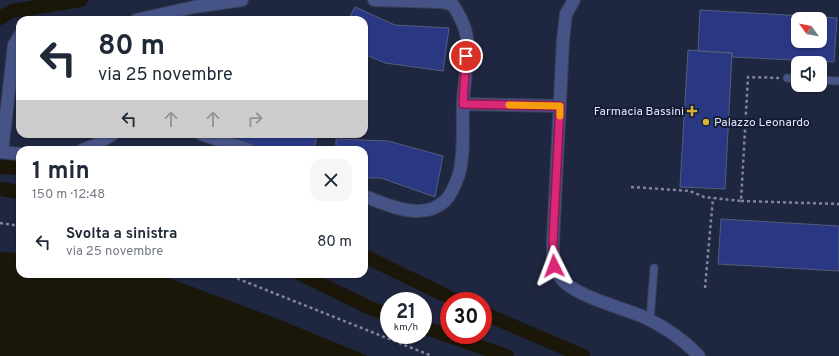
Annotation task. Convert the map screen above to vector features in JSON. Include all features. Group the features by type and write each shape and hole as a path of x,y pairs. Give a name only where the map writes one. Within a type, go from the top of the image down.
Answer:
{"street":[{"path":"154,16 194,7 242,0"},
{"path":"368,197 400,209 416,211 432,208 444,201 452,190 459,174 467,40 464,22 454,5 443,2 417,0 374,0"},
{"path":"574,0 566,14 553,240 554,266 568,286 650,321 685,342 699,356"},
{"path":"16,42 14,45 1,152 16,154"},
{"path":"463,104 560,106"},
{"path":"92,146 106,138"},
{"path":"213,138 237,146"}],"lane":[{"path":"787,78 791,78"},
{"path":"827,80 839,81"},
{"path":"650,321 654,268"}],"path":[{"path":"741,201 748,77 779,78 780,73"},
{"path":"631,187 690,191 704,197 741,201 839,204"},
{"path":"705,288 713,198"},
{"path":"0,223 16,225"},
{"path":"236,278 432,356"}],"shaded area":[{"path":"0,252 16,253 16,278 169,278 273,317 368,356 0,356"}],"building":[{"path":"355,7 395,25 449,28 443,71 385,63 368,56 368,16 350,16"},
{"path":"700,10 791,15 791,48 827,48 827,17 837,18 834,62 827,62 827,56 791,56 791,60 732,57 732,53 698,51"},
{"name":"Palazzo Leonardo","path":"688,50 732,53 725,189 680,187"},
{"path":"230,138 316,138 315,146 249,146"},
{"path":"336,139 388,141 443,156 435,197 381,178 368,178 368,146 336,146"},
{"path":"721,219 839,226 839,271 718,264"}],"waterway":[{"path":"0,18 12,11 81,0"},
{"path":"0,167 16,168"},
{"path":"0,189 16,191"},
{"path":"368,258 440,293"},
{"path":"308,278 380,312"},
{"path":"492,317 583,356"},
{"path":"432,330 507,356"}],"slow traffic":[{"path":"509,105 560,106 560,116"}],"place":[{"name":"Farmacia Bassini","path":"692,111"},
{"name":"Palazzo Leonardo","path":"706,122"}],"route":[{"path":"466,56 463,104 560,106 553,240 554,266"}]}
